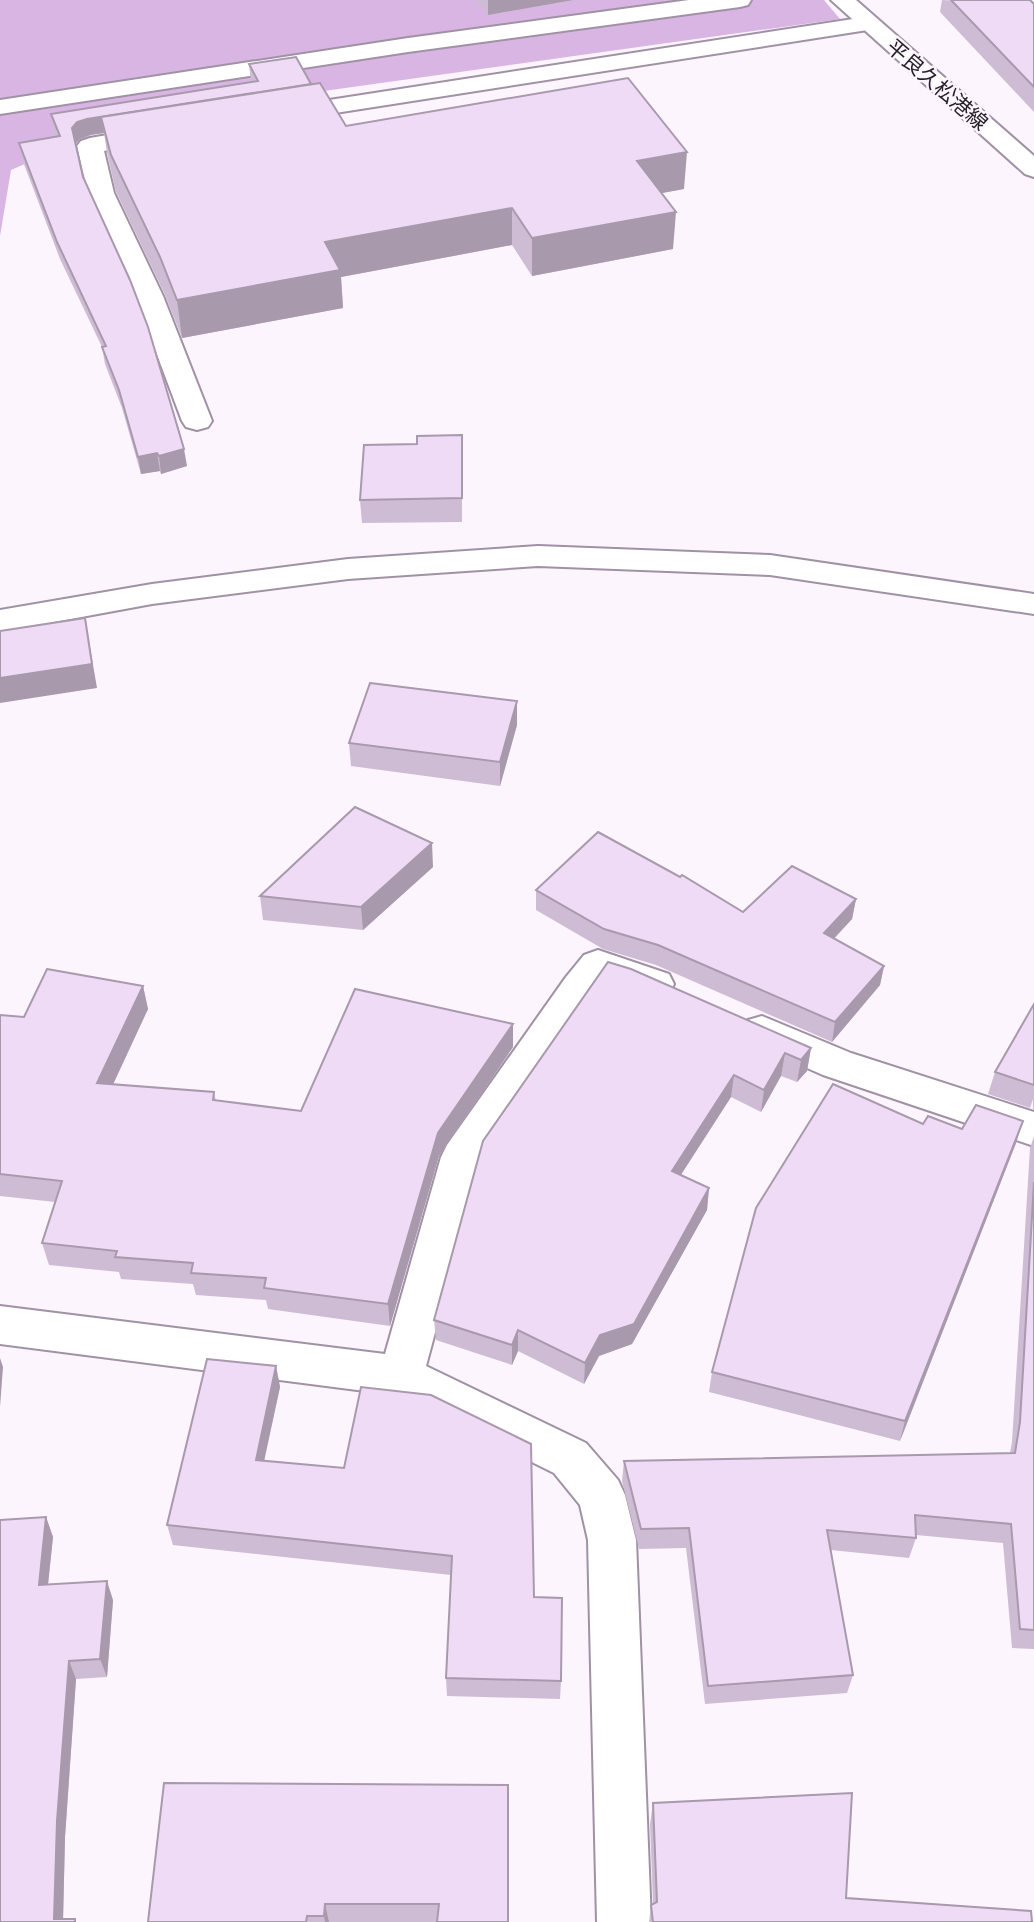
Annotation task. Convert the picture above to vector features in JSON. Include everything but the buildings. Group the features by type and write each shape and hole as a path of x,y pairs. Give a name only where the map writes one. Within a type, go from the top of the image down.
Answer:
{"street":[{"path":"0,107 422,43 740,0"},
{"name":"平良久松港線","path":"842,0 1030,161"},
{"path":"261,118 866,23"},
{"path":"180,131 90,146 100,193 149,296 197,421"},
{"path":"0,621 152,594 322,572 538,556 770,565 1034,604"},
{"path":"401,1376 462,1157 580,987 598,965 641,978 690,999"},
{"path":"727,1016 837,1064 1034,1129"},
{"path":"0,1325 401,1376 570,1458 601,1495 611,1540 624,1922"}],"shaded area":[{"path":"0,0 824,0 840,19 131,118 11,170 0,236"}]}
